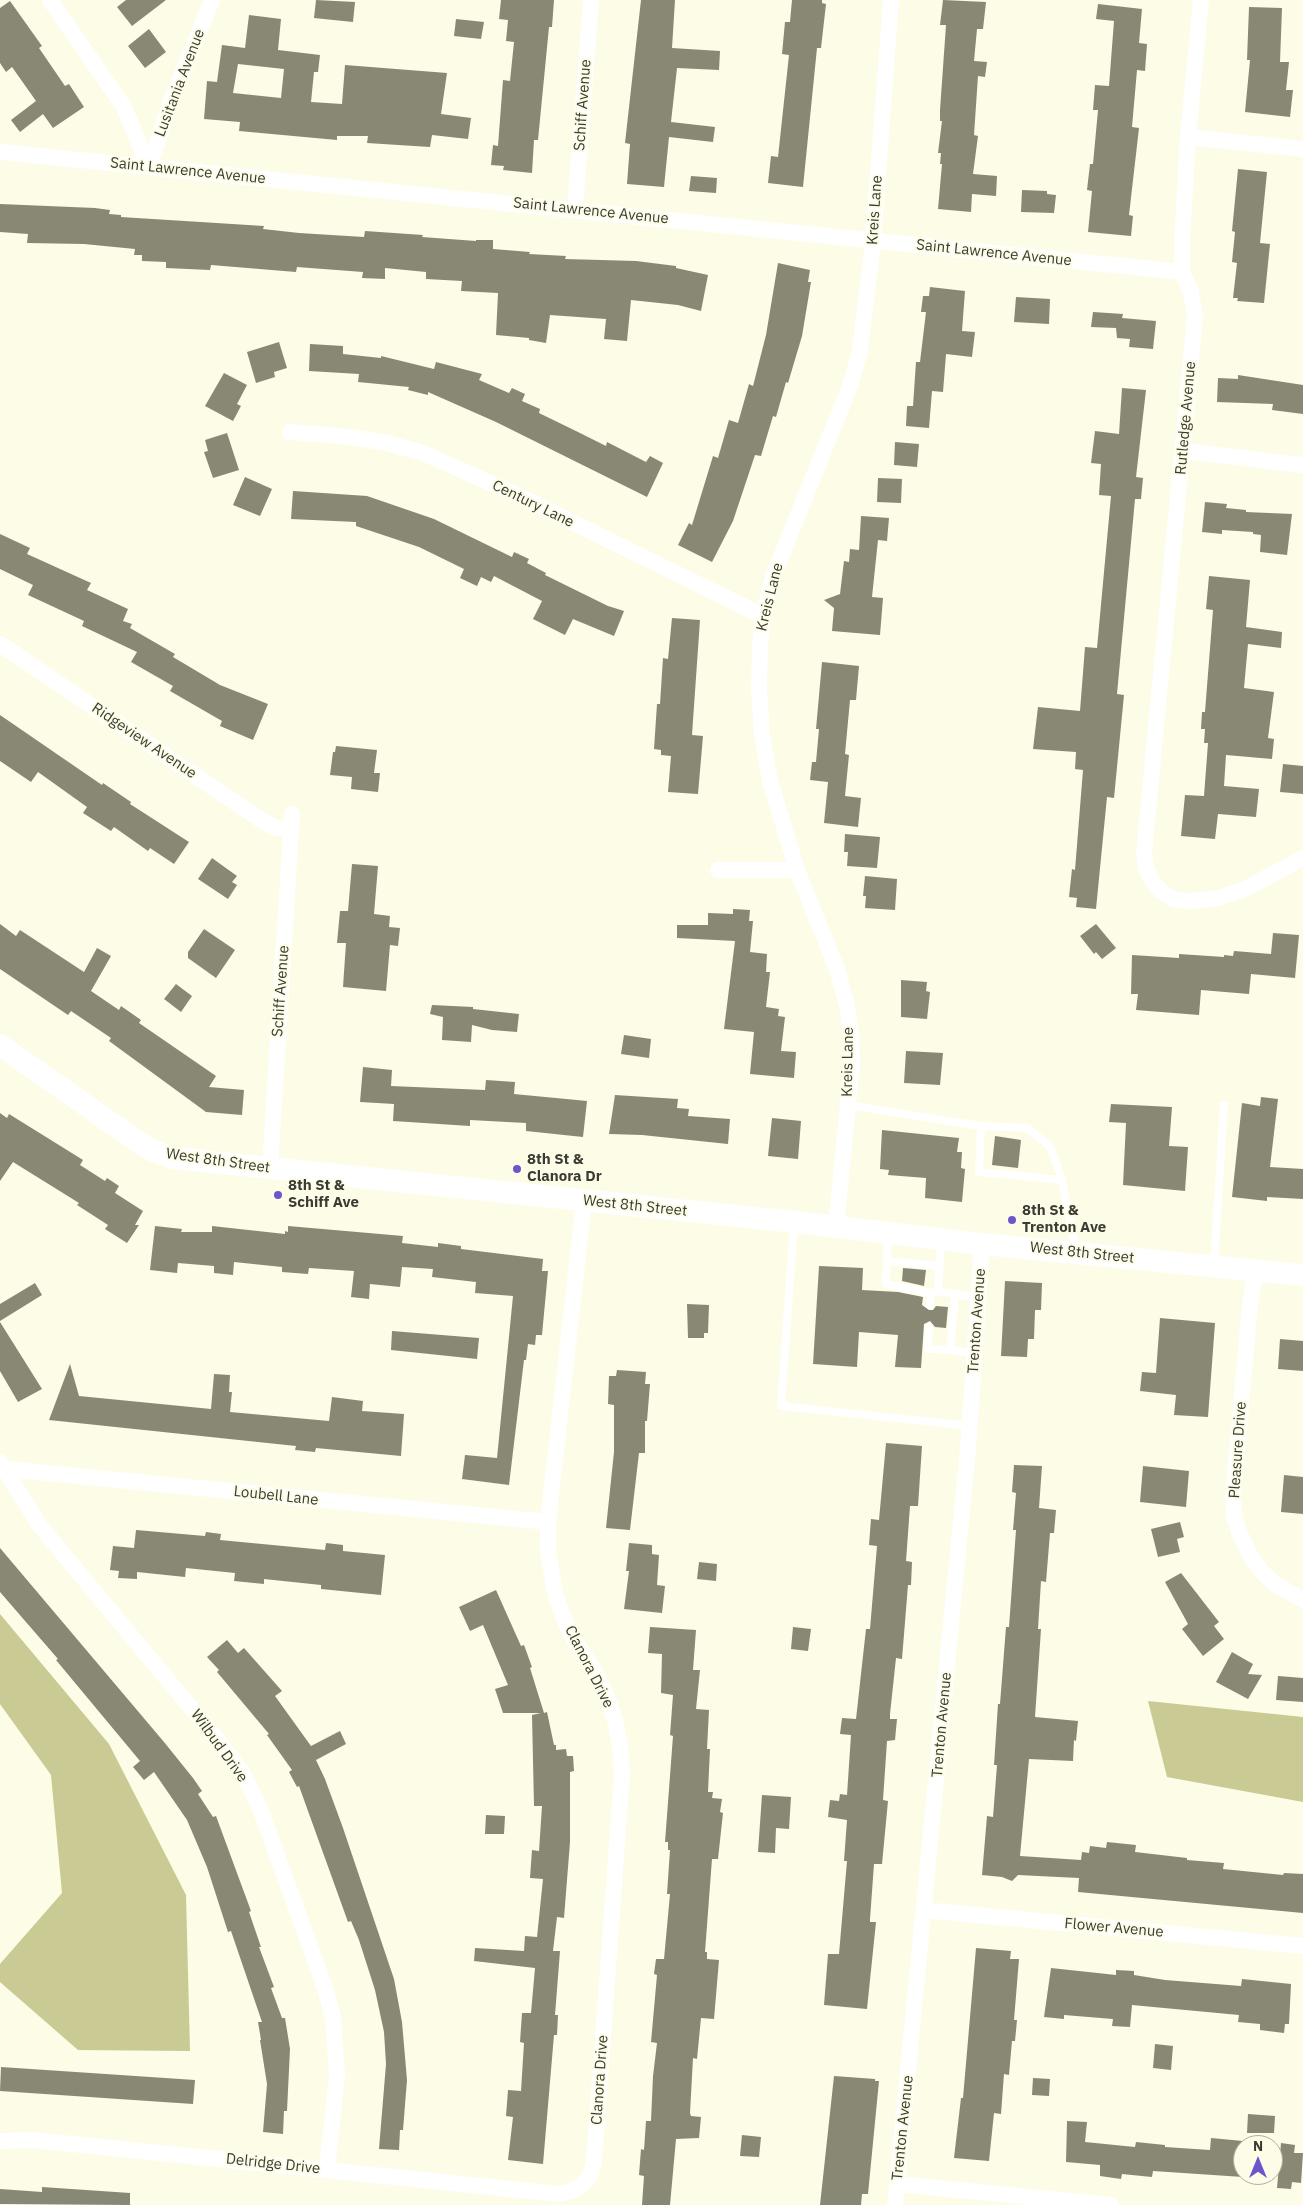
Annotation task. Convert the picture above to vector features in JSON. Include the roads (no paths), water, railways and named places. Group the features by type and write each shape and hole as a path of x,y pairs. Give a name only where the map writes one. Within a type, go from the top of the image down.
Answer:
{"street":[{"path":"50,0 124,107 149,167"},
{"name":"Lusitania Avenue","path":"149,167 170,104 212,0"},
{"name":"Schiff Avenue","path":"575,209 591,0"},
{"name":"Kreis Lane","path":"836,1226 852,1063 851,1034 847,1006 837,969 797,870 770,781 762,735 759,690 763,616 774,574 850,386 860,351 873,241 891,0"},
{"name":"Rutledge Avenue","path":"1201,0 1188,137 1182,242 1182,272 1191,292 1195,317 1144,852 1146,868 1152,881 1162,892 1175,900 1192,901 1218,898 1243,890 1303,858"},
{"path":"1188,137 1303,149"},
{"name":"Saint Lawrence Avenue","path":"0,152 1182,272"},
{"name":"Century Lane","path":"290,432 378,441 423,453 515,494 763,616"},
{"path":"1182,451 1303,465"},
{"name":"Ridgeview Avenue","path":"0,644 264,822 274,827 291,831"},
{"name":"Schiff Avenue","path":"270,1168 292,814"},
{"path":"718,870 797,870"},
{"name":"West 8th Street","path":"0,1045 151,1150 173,1158 836,1226 982,1244 1303,1275"},
{"name":"Clanora Drive","path":"546,2192 559,2194 572,2191 583,2184 591,2174 594,2161 622,1774 618,1738 606,1694 569,1631 556,1597 549,1562 548,1522 584,1201"},
{"name":"Trenton Avenue","path":"895,2205 970,1426 982,1244"},
{"name":"Pleasure Drive","path":"1256,1271 1248,1333 1233,1496 1234,1515 1239,1532 1251,1557 1262,1572 1275,1584 1303,1600"},
{"name":"Loubell Lane","path":"2,1465 548,1522"},
{"name":"Wilbud Drive","path":"2,1465 40,1526 221,1744 242,1774 260,1808 326,1991 333,2018 338,2075 327,2169"},
{"name":"Flower Avenue","path":"924,1910 1303,1946"},
{"name":"Delridge Drive","path":"0,2141 33,2140 546,2192"},
{"path":"897,2184 1111,2205"}],"lane":[{"path":"848,1105 981,1126 1027,1128 1050,1146 1062,1180 1076,1253"},
{"path":"1214,1266 1224,1105"},
{"path":"981,1126 979,1172 1062,1180"},
{"path":"795,1222 781,1406 970,1426"},
{"path":"888,1232 886,1284 979,1298"},
{"path":"930,1305 939,1266 941,1239"},
{"path":"887,1261 939,1266"},
{"path":"950,1350 955,1294"},
{"path":"929,1327 928,1349 975,1353"}],"place":[{"name":"8th St & Clanora Dr","path":"517,1169"},
{"name":"8th St & Schiff Ave","path":"278,1195"},
{"name":"8th St & Trenton Ave","path":"1012,1220"}]}
